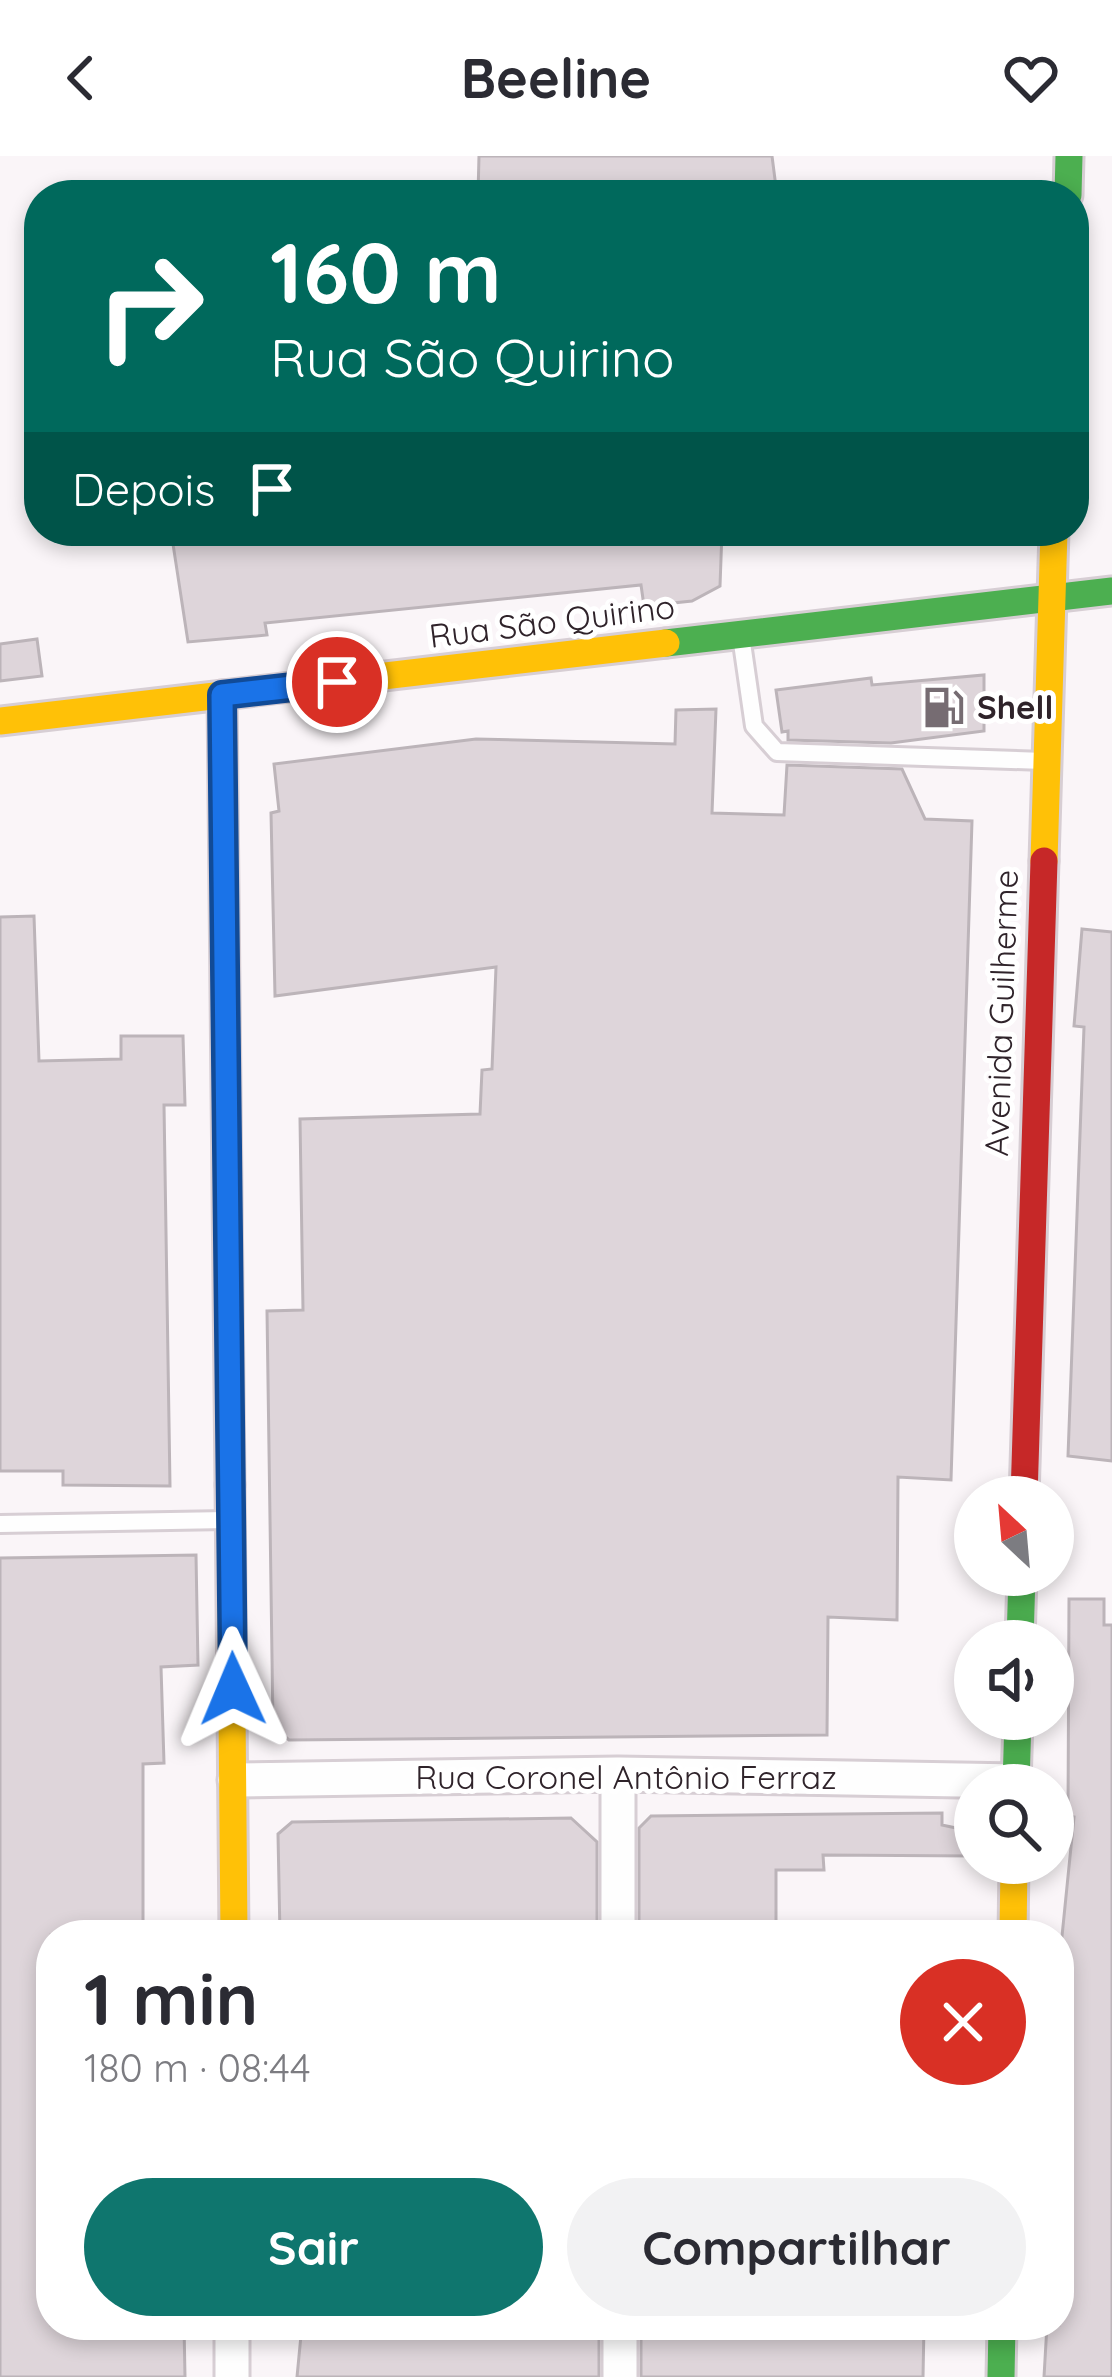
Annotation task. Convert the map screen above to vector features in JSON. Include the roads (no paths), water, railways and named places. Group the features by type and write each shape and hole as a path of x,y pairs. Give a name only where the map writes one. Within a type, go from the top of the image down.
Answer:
{"street":[{"name":"Avenida Guilherme","path":"1025,1476 1054,546"},
{"name":"Rua São Quirino","path":"0,722 1112,591"},
{"path":"222,695 234,1920"},
{"path":"618,1774 618,1920"},
{"name":"Rua Coronel Antônio Ferraz","path":"235,1780 618,1774 954,1782"},
{"path":"1013,1920 1014,1884"},
{"path":"232,2340 232,2377"},
{"path":"620,2340 620,2377"},
{"path":"1001,2377 1002,2340"}],"lane":[{"path":"741,635 754,726 777,752 1046,761"},
{"path":"0,1524 231,1520"}],"place":[{"name":"Shell","path":"943,707"}]}
